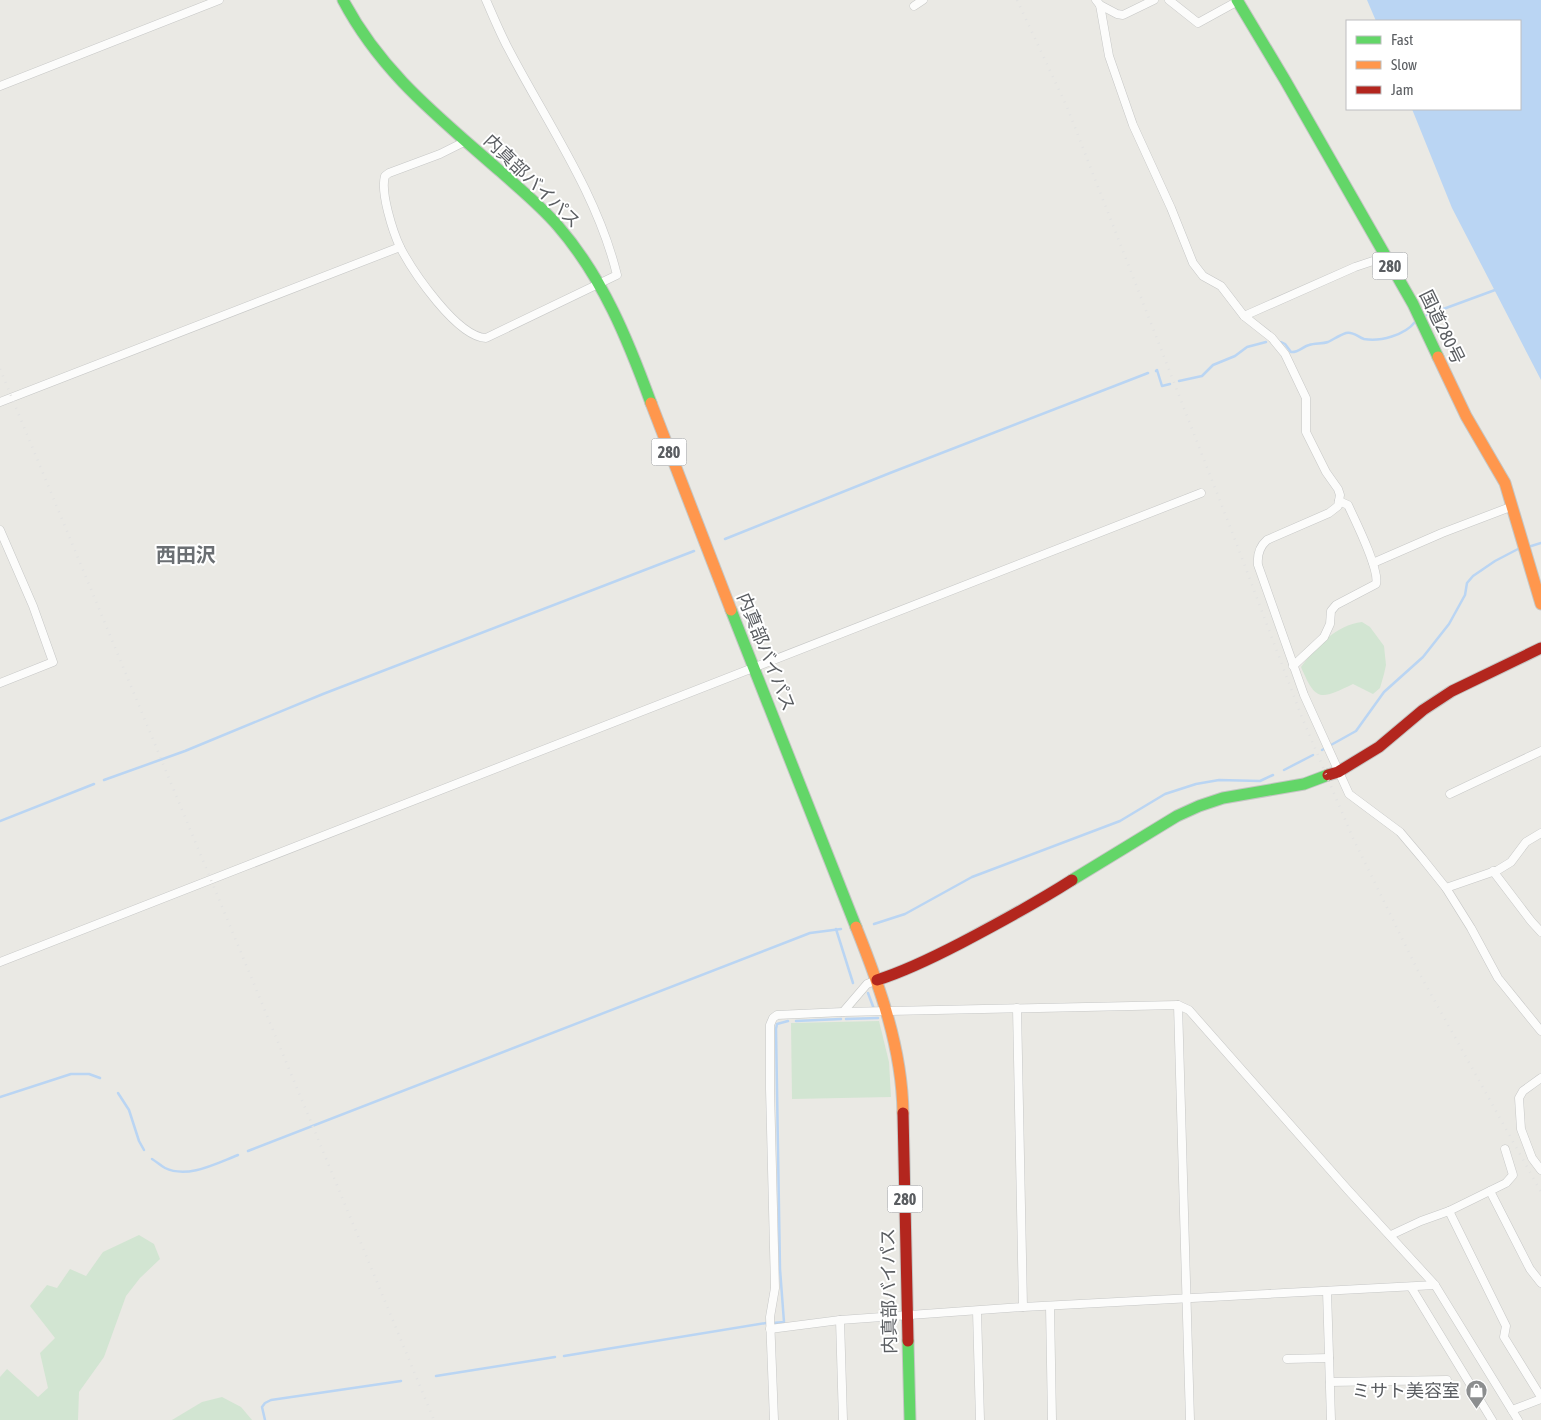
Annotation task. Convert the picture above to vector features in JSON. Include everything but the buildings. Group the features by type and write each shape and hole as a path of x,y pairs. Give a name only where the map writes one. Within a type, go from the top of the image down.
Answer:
{"main road":[{"name":"内真部バイパス","path":"342,0 358,27 386,65 413,93 531,199 558,226 589,265 601,284 615,310 636,360 659,427 877,980 887,1012 895,1043 903,1106 910,1420"},
{"name":"国道280号","path":"1237,0 1413,304 1466,416 1505,483 1541,604"},
{"path":"877,980 892,976 989,930 1153,830 1199,806 1223,798 1304,784 1338,772 1379,747 1423,710 1452,691 1541,648"}],"street":[{"path":"0,86 219,0"},
{"path":"466,141 440,154 398,169 385,176 383,190 388,213 400,247 438,304 462,326 480,338 486,338 617,275 610,248 579,177 552,124 508,49 486,0"},
{"path":"914,6 923,0"},
{"path":"1098,2 1117,14 1123,15 1154,0"},
{"path":"1169,0 1198,23 1237,0"},
{"path":"1098,2 1109,56 1130,116 1193,263 1203,276 1221,286 1244,316 1272,338 1284,354 1306,398 1306,432 1326,472 1338,488 1340,500 1338,506 1328,513 1267,540 1261,545 1258,552 1258,565 1304,695 1349,794 1400,832 1446,888 1471,928 1498,978 1541,1031"},
{"path":"0,402 400,247"},
{"path":"1244,316 1355,268 1386,257"},
{"path":"0,962 1201,493"},
{"path":"1293,666 1324,637 1330,624 1332,611 1336,605 1376,584 1378,581 1373,563 1348,504 1340,500"},
{"path":"1373,563 1442,533 1513,506"},
{"path":"0,530 33,606 53,662 0,683"},
{"path":"1450,794 1541,751"},
{"path":"1446,888 1493,871 1511,862 1526,842 1541,833"},
{"path":"1493,871 1541,932"},
{"path":"843,1012 867,984 877,980"},
{"path":"1178,1005 1190,1420"},
{"path":"774,1420 770,1329 771,1306 775,1288 770,1089 770,1025 773,1018 777,1015 843,1012 1178,1005 1189,1010 1348,1190 1435,1285 1518,1420"},
{"path":"1017,1008 1022,1307"},
{"path":"1541,1078 1523,1091 1519,1098 1521,1129 1532,1158 1541,1170"},
{"path":"1391,1235 1448,1211 1506,1183 1513,1175 1505,1149"},
{"path":"1490,1192 1530,1269 1541,1283"},
{"path":"1448,1211 1506,1326 1504,1337 1541,1398 1512,1410"},
{"path":"770,1329 840,1320 1022,1307 1435,1285"},
{"path":"1411,1287 1492,1420"},
{"path":"1327,1291 1331,1420"},
{"path":"1050,1306 1052,1420"},
{"path":"977,1311 980,1420"},
{"path":"840,1320 843,1420"},
{"path":"1286,1358 1329,1358"},
{"path":"1330,1382 1448,1380"}],"green space":[{"path":"1362,622 1370,627 1384,646 1386,665 1380,688 1373,694 1353,684 1326,695 1320,695 1315,692 1301,667 1313,652 1335,632 1344,627"},
{"path":"879,1021 889,1062 891,1097 792,1099 791,1023"},
{"path":"139,1235 154,1244 160,1259 140,1278 126,1296 104,1357 79,1392 78,1420 0,1420 0,1377 7,1369 38,1397 48,1388 40,1353 55,1338 30,1306 47,1285 57,1288 70,1269 86,1276 103,1252"},
{"path":"222,1397 241,1407 252,1420 172,1420 202,1402"}],"water":[{"path":"1367,0 1541,0 1541,380 1452,208 1412,110 1521,110 1521,20 1376,20"}],"waterway":[{"path":"1427,315 1495,290"},
{"path":"1281,342 1293,352 1309,345 1328,342 1346,333 1353,333 1370,340 1385,338 1405,331 1415,322"},
{"path":"1179,381 1202,376 1213,365 1235,356 1247,347 1266,342"},
{"path":"1156,371 1162,386 1170,384"},
{"path":"725,539 1148,373"},
{"path":"1528,547 1541,543"},
{"path":"1322,750 1356,731 1384,692 1423,657 1449,624 1465,595 1467,583 1473,576 1495,561 1518,549"},
{"path":"104,780 185,751 323,694 694,551"},
{"path":"1284,770 1313,755"},
{"path":"874,924 905,914 972,877 1120,821 1165,794 1196,784 1219,780 1260,781 1273,775"},
{"path":"0,821 94,784"},
{"path":"836,929 853,983"},
{"path":"248,1151 810,933 841,929"},
{"path":"868,993 874,1009"},
{"path":"846,1019 878,1018"},
{"path":"796,1021 841,1019"},
{"path":"773,1323 784,1322 780,1269 776,1029 777,1024 788,1021"},
{"path":"0,1097 71,1074 89,1074 100,1078"},
{"path":"118,1093 129,1110 139,1141 144,1150"},
{"path":"152,1159 165,1168 183,1172 212,1166 238,1155"},
{"path":"564,1356 766,1323"},
{"path":"436,1376 555,1357"},
{"path":"265,1420 262,1407 271,1400 401,1381"}],"railway":[{"path":"1017,0 1067,107 1301,715 1352,836 1417,969 1541,1192"},
{"path":"0,369 434,1420"}],"traffic: fast":[{"path":"343,0 358,26 394,73 434,113 538,205 574,246 613,310 651,403"},
{"path":"1237,0 1413,304 1438,357"},
{"path":"731,610 856,927"},
{"path":"1072,880 1177,816 1199,806 1223,798 1304,784 1328,775"},
{"path":"908,1341 910,1420"}],"traffic: slow":[{"path":"1438,357 1466,416 1505,483 1541,604"},
{"path":"651,403 731,610"},
{"path":"856,927 881,995 894,1041 899,1065 903,1113"}],"traffic: jam":[{"path":"1328,775 1338,772 1379,747 1423,710 1452,691 1541,648"},
{"path":"877,980 909,968 951,948 1017,913 1072,880"},
{"path":"903,1113 908,1341"}],"place":[{"name":"ミサト美容室","path":"1476,1410"}],"district":[{"name":"西田沢","path":"186,555"}]}
